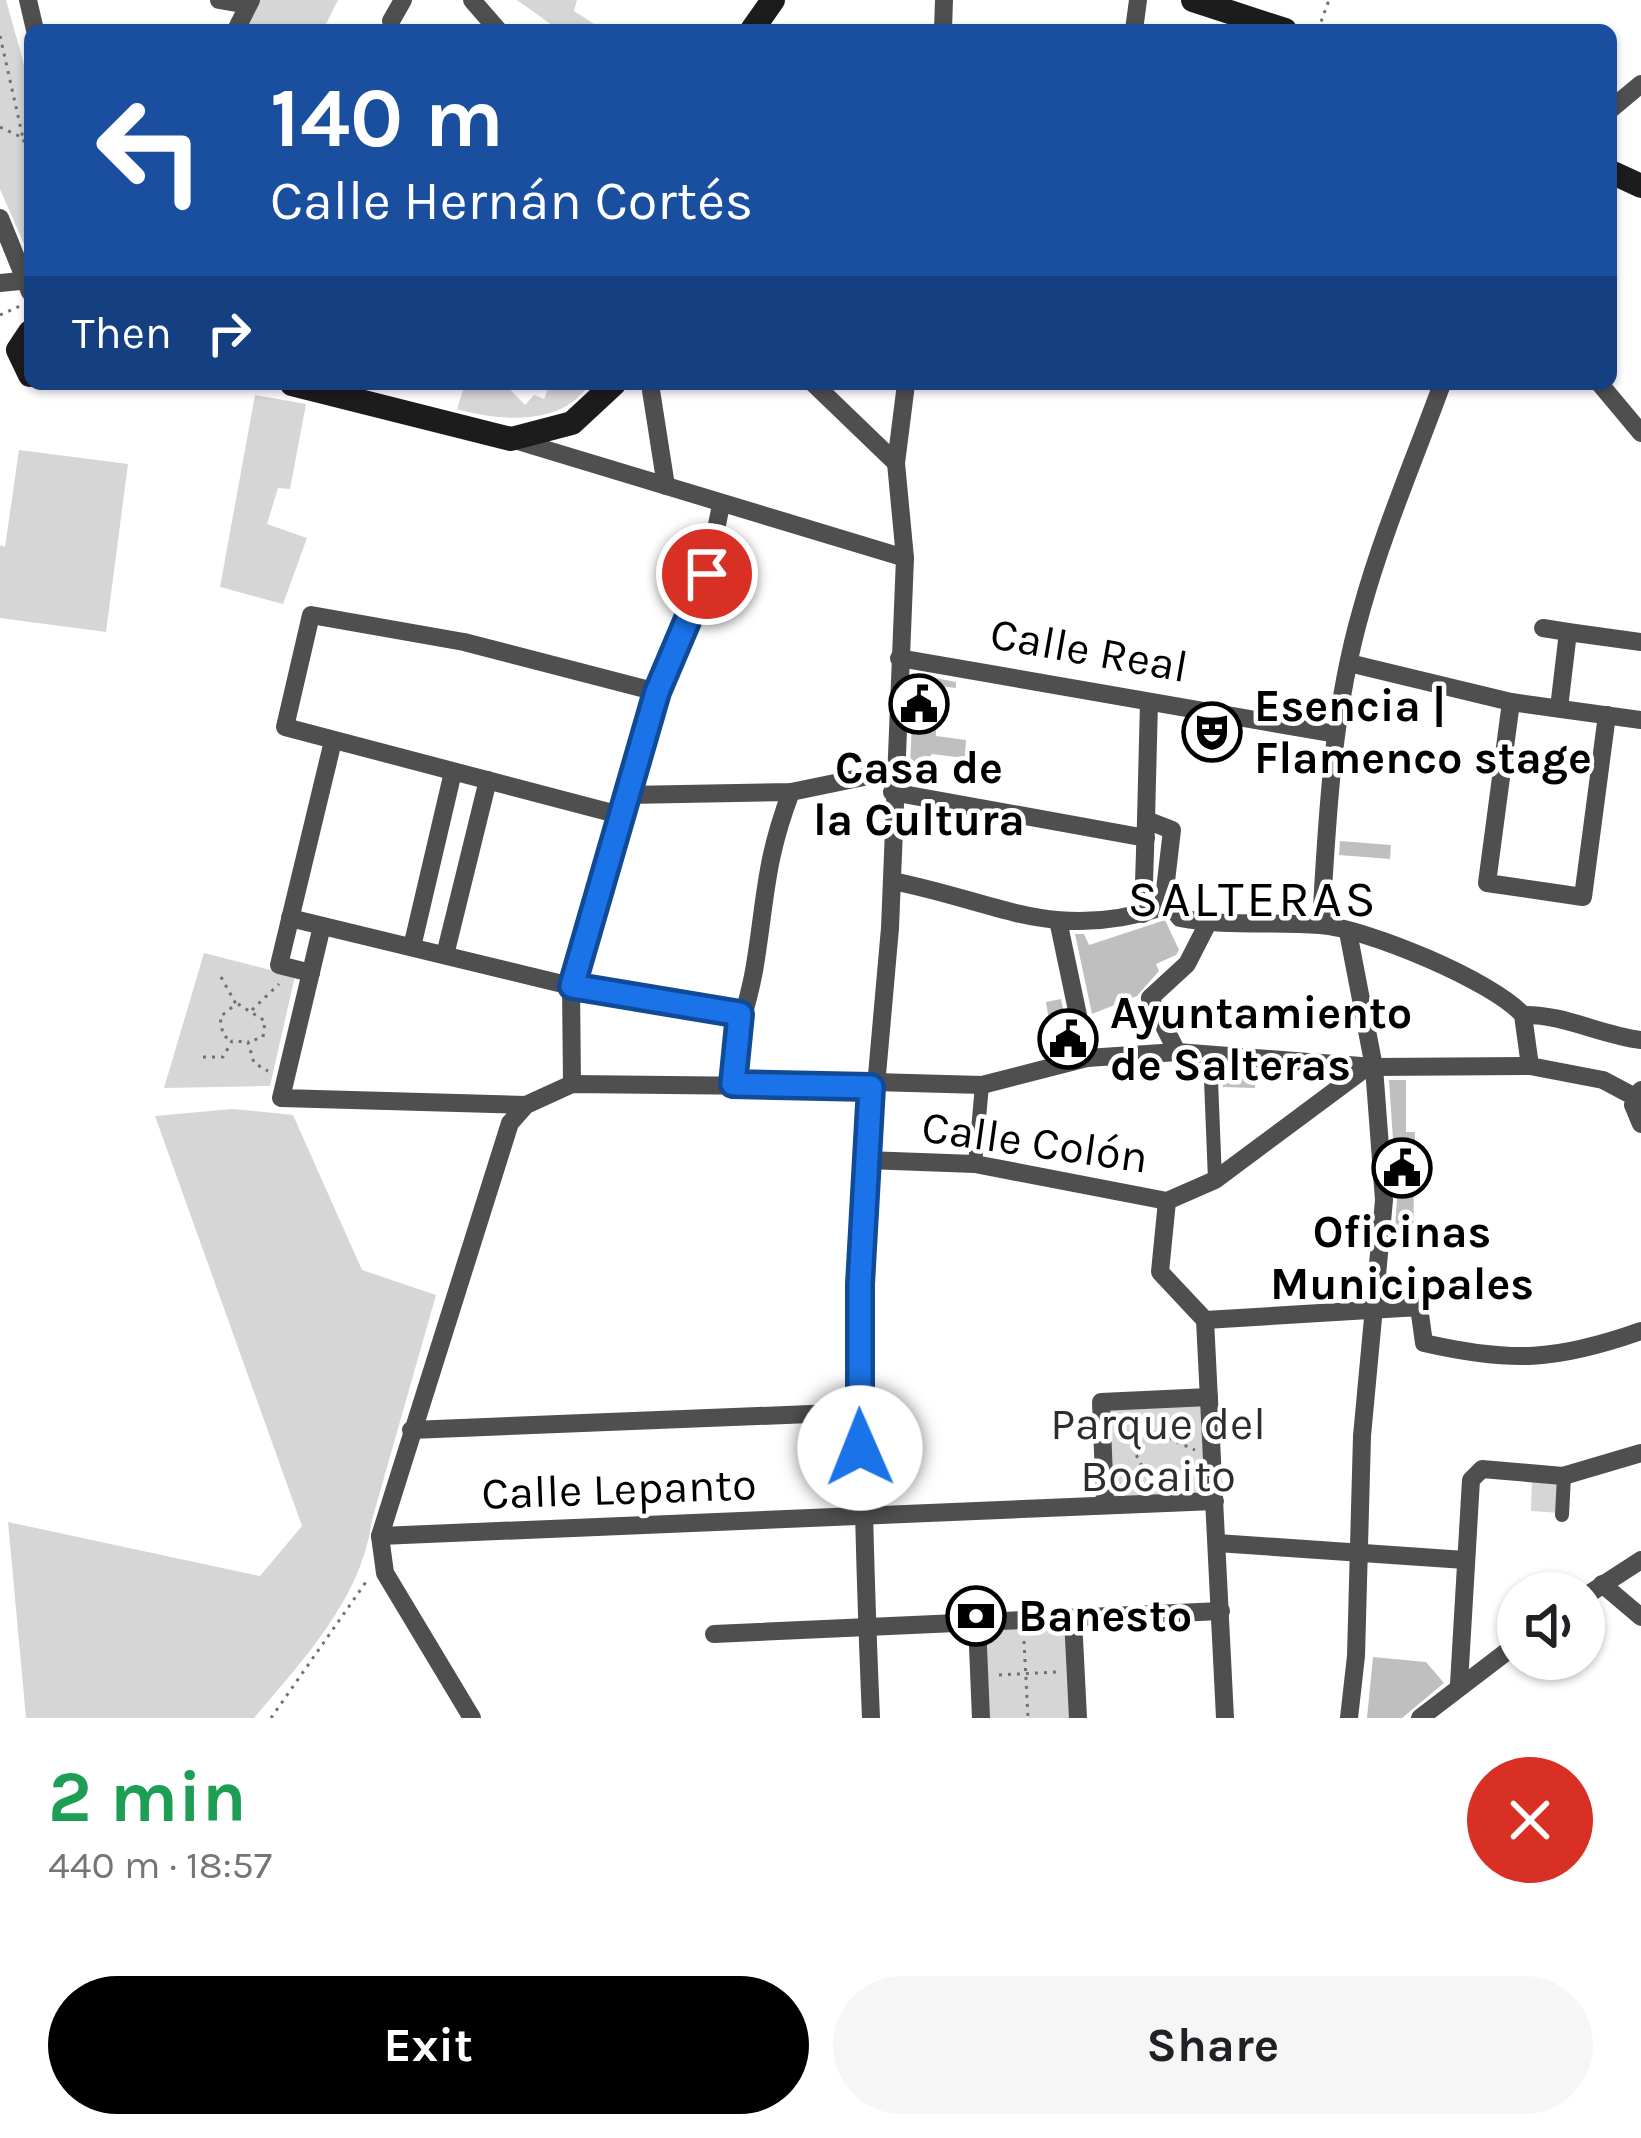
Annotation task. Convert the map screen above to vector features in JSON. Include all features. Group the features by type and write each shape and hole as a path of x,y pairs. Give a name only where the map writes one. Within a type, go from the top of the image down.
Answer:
{"main road":[{"path":"1193,0 1237,22"},
{"path":"316,390 512,439 572,423 608,390"}],"street":[{"path":"219,0 249,2"},
{"path":"391,21 403,0"},
{"path":"472,0 493,24"},
{"path":"1617,104 1641,84"},
{"path":"0,218 24,275"},
{"path":"651,390 667,486"},
{"path":"820,390 896,464"},
{"path":"871,1718 859,1412 866,1160 892,881 905,558 896,464 905,390"},
{"path":"1321,925 1336,734 1349,664 1362,608 1440,390"},
{"path":"1605,390 1641,433"},
{"path":"512,439 905,558"},
{"path":"572,1084 572,986 657,692 707,574 721,505"},
{"path":"620,815 285,727 310,615 464,642 657,692"},
{"path":"1543,628 1641,642"},
{"path":"1559,708 1568,632"},
{"name":"Calle Real","path":"899,658 1336,734"},
{"path":"1349,664 1511,702 1641,720"},
{"path":"1143,914 1149,702"},
{"path":"1511,702 1486,883 1583,897 1607,716"},
{"path":"311,973 279,965 333,741"},
{"path":"627,795 791,792 893,771"},
{"path":"412,947 453,772"},
{"path":"445,955 488,780"},
{"path":"733,1084 740,1014 755,969 768,851 791,792"},
{"path":"892,792 1172,830 1163,907"},
{"path":"892,881 1059,925 1143,914 1170,905 1180,918 1208,923 1321,925 1489,989 1522,1015 1550,1014 1610,1036 1641,1040"},
{"path":"290,918 572,986 740,1014"},
{"path":"1177,1052 1150,998 1187,964 1208,923"},
{"path":"1059,925 1087,1058"},
{"path":"322,926 281,1098 526,1105"},
{"path":"1348,932 1370,1067 1384,1200 1349,1718"},
{"path":"1522,1015 1530,1066"},
{"path":"472,1718 380,1561 380,1536 510,1123 526,1105 572,1084 982,1084 1087,1058 1177,1052 1370,1067 1530,1066 1603,1081 1638,1094 1634,1113 1641,1124"},
{"path":"1210,1055 1215,1180"},
{"name":"Calle Colón","path":"866,1160 975,1164 1167,1201 1215,1180 1370,1067"},
{"path":"975,1164 982,1084"},
{"path":"1167,1201 1160,1272 1205,1320 1225,1718"},
{"path":"1205,1320 1419,1307 1424,1343 1519,1358 1575,1354 1641,1331"},
{"path":"1105,1503 1101,1402 1209,1397"},
{"path":"411,1430 859,1412"},
{"path":"1459,1684 1471,1480 1482,1469 1564,1476 1641,1453"},
{"path":"1562,1515 1564,1476"},
{"name":"Calle Lepanto","path":"380,1536 1215,1501"},
{"path":"1217,1543 1465,1560"},
{"path":"1605,1582 1641,1560"},
{"path":"1605,1586 1641,1616"},
{"path":"714,1634 1221,1611"},
{"path":"1073,1618 1078,1718"},
{"path":"977,1623 981,1718"},
{"path":"1420,1718 1497,1658"}],"path":[{"path":"0,36 24,142"},
{"path":"0,127 23,138"},
{"path":"250,1011 277,989 281,973"},
{"path":"221,976 236,1004 262,1017 263,1037 248,1042 223,1035 220,1017 236,1004"},
{"path":"203,1057 223,1057 232,1041"},
{"path":"248,1042 254,1064 275,1072"},
{"path":"1160,1502 1117,1416 1213,1458"},
{"path":"271,1718 380,1561"},
{"path":"1023,1621 1028,1718"},
{"path":"980,1676 1076,1671"}],"green space":[{"path":"0,0 6,0 24,64 24,244 0,189"},
{"path":"259,0 338,0 326,24 248,23"},
{"path":"517,0 577,0 574,11 594,24 551,24"},
{"path":"463,390 511,390 525,405 534,395 544,399 548,390 584,390 563,408 529,417 457,409"},
{"path":"255,395 306,404 290,489 278,488 267,524 307,538 283,604 220,587"},
{"path":"19,450 128,464 106,632 0,618 0,545 5,547"},
{"path":"204,953 295,976 270,1086 164,1088"},
{"path":"233,1109 293,1115 362,1270 436,1295 366,1549 328,1626 254,1718 26,1718 8,1522 260,1576 302,1526 155,1116"},
{"name":"Parque del Bocaito","path":"1209,1397 1215,1501 1105,1503 1101,1402"},
{"path":"1532,1474 1563,1476 1560,1513 1531,1511"},
{"path":"1073,1618 1078,1718 981,1718 977,1623"}],"building":[{"name":"Casa de la Cultura","path":"914,674 956,682 956,688 932,685 931,721 936,721 936,736 966,740 965,758 931,754 931,766 910,766"},
{"path":"1340,841 1391,845 1390,859 1339,855"},
{"path":"1165,920 1179,950 1176,955 1156,964 1159,971 1137,996 1092,1014 1075,934 1084,934 1089,945"},
{"path":"1061,999 1071,1048 1054,1053 1046,1002"},
{"path":"1222,1069 1256,1072 1255,1088 1223,1087"},
{"name":"Oficinas Municipales","path":"1389,1080 1406,1080 1406,1132 1415,1132 1413,1245 1394,1242 1397,1199"},
{"path":"1373,1657 1426,1662 1444,1683 1402,1718 1367,1718"}],"place":[{"name":"Casa de la Cultura","path":"919,704"},
{"name":"Esencia | Flamenco stage","path":"1212,732"},
{"name":"Ayuntamiento de Salteras","path":"1068,1039"},
{"name":"Oficinas Municipales","path":"1402,1168"},
{"name":"Banesto","path":"976,1616"}],"district":[{"name":"SALTERAS","path":"1253,899"}],"route":[{"path":"707,574 657,692 585,927 572,986 740,1014 733,1084 871,1087 860,1284 860,1448"}]}
